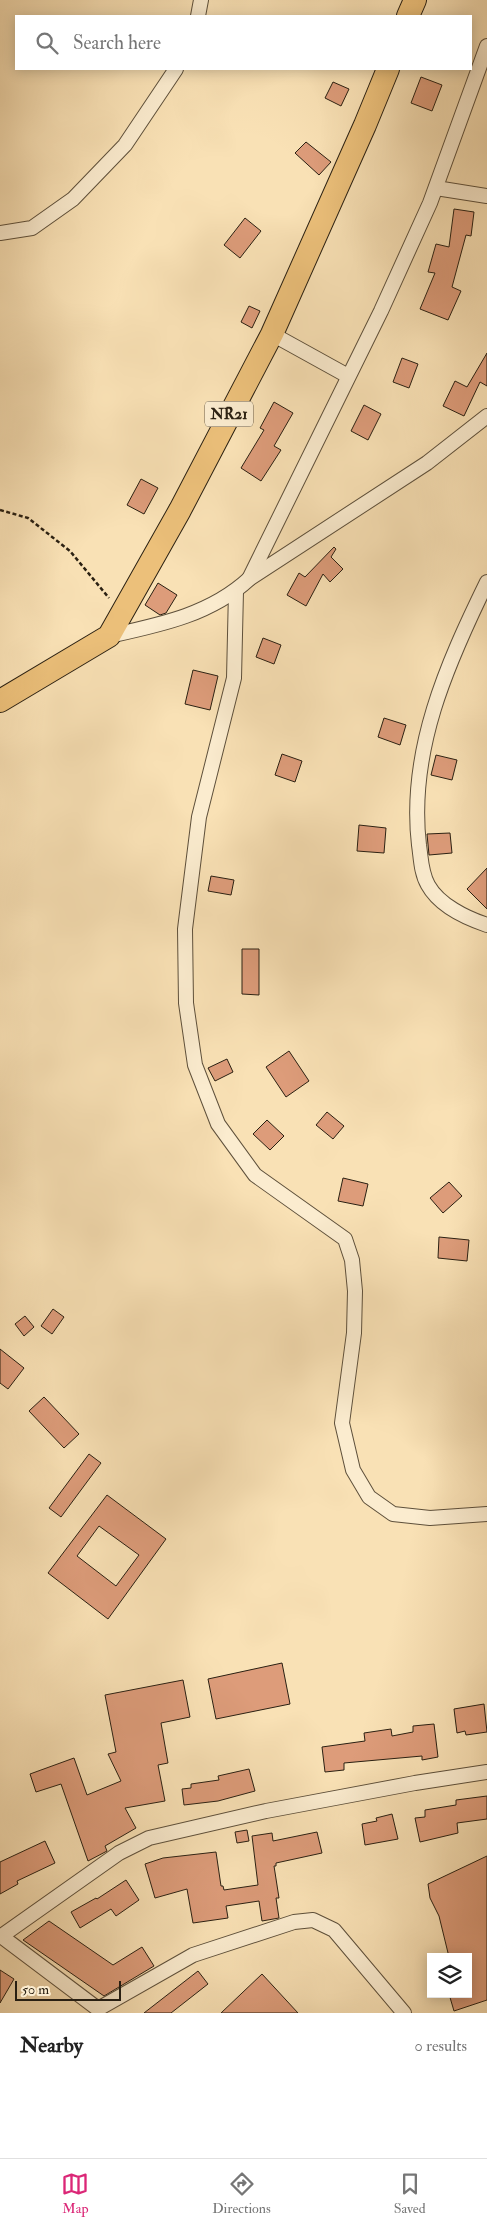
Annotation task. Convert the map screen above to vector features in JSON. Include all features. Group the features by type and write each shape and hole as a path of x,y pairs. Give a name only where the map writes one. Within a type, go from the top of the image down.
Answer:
{"main road":[{"path":"408,15 415,0"},
{"name":"NR21","path":"109,636 180,510 272,334 388,70"},
{"path":"0,701 109,636"}],"street":[{"path":"198,15 201,0"},
{"path":"249,579 381,312 436,188 487,46"},
{"path":"0,233 32,228 73,199 125,145 151,109 175,70"},
{"path":"436,188 487,196"},
{"path":"272,334 348,376"},
{"path":"109,636 168,624 204,609 236,592 249,579 427,463 487,416"},
{"path":"487,582 440,688 427,728 419,770 416,820 422,872 428,886 439,900 471,920 487,924"},
{"path":"236,592 234,678 198,817 185,929 186,1003 195,1065 218,1124 256,1175 345,1239 352,1260 354,1333 342,1423 353,1470 369,1497 392,1514 430,1518 487,1514"},
{"path":"404,2013 334,1930 313,1920 294,1922 193,1955 97,2011 0,1936 119,1853 149,1838 266,1812 415,1783 487,1772"}],"path":[{"path":"0,510 28,518 70,551 122,612"}],"building":[{"path":"421,77 442,85 432,111 411,103"},
{"path":"333,82 349,89 341,106 325,98"},
{"path":"306,142 331,162 319,175 295,153"},
{"path":"454,209 474,212 471,236 466,235 452,287 461,291 448,320 420,309 435,273 428,272 436,244 449,247"},
{"path":"245,218 261,231 240,258 224,245"},
{"path":"249,306 260,311 252,328 241,322"},
{"path":"487,353 487,386 480,382 464,416 443,406 455,381 467,387"},
{"path":"402,358 418,364 409,388 393,382"},
{"path":"274,402 293,413 274,446 281,450 261,481 241,468 264,430 260,428"},
{"path":"364,405 381,414 368,440 351,431"},
{"path":"141,479 158,488 144,514 127,505"},
{"path":"334,547 336,549 331,557 343,569 330,582 323,574 306,606 287,595 299,573 305,577"},
{"path":"158,583 177,595 166,613 160,615 145,605"},
{"path":"263,638 281,645 274,664 256,657"},
{"path":"193,670 218,676 210,710 185,704"},
{"path":"384,718 406,725 400,745 378,737"},
{"path":"282,754 302,761 295,782 275,775"},
{"path":"436,755 457,760 452,780 431,775"},
{"path":"359,825 386,828 384,853 357,851"},
{"path":"450,833 452,853 429,855 427,834"},
{"path":"487,868 487,909 467,889"},
{"path":"211,876 234,880 231,895 208,891"},
{"path":"242,949 259,949 259,995 242,994"},
{"path":"289,1051 309,1081 286,1097 266,1067"},
{"path":"227,1059 233,1072 215,1081 208,1068"},
{"path":"327,1112 344,1126 333,1139 316,1125"},
{"path":"267,1120 284,1136 270,1150 253,1134"},
{"path":"343,1178 368,1184 363,1206 338,1201"},
{"path":"449,1182 462,1196 443,1213 430,1198"},
{"path":"439,1237 469,1240 467,1261 438,1258"},
{"path":"53,1309 64,1317 52,1334 41,1326"},
{"path":"25,1316 34,1327 24,1336 15,1324"},
{"path":"0,1349 24,1368 8,1389 0,1383"},
{"path":"44,1397 79,1434 64,1448 29,1411"},
{"path":"89,1454 101,1463 61,1517 49,1508"},
{"path":"107,1495 166,1539 108,1619 48,1573","holes":["99,1526 139,1555 116,1586 77,1556"]},
{"path":"282,1663 290,1704 216,1719 208,1679"},
{"path":"183,1680 190,1717 161,1723 168,1763 158,1765 165,1801 125,1808 136,1828 105,1846 107,1851 88,1861 61,1784 36,1792 30,1774 74,1758 87,1795 121,1781 108,1754 116,1752 105,1695"},
{"path":"484,1704 487,1732 466,1735 465,1731 457,1733 454,1709"},
{"path":"434,1724 438,1757 422,1760 422,1756 344,1763 344,1770 325,1772 322,1747 365,1741 364,1733 391,1729 392,1736 413,1732 413,1726"},
{"path":"249,1769 255,1791 218,1801 184,1805 182,1789 191,1788 191,1784 219,1780 218,1776"},
{"path":"487,1796 487,1819 457,1823 458,1833 420,1842 415,1818 425,1817 425,1810 456,1805 456,1800"},
{"path":"392,1814 398,1839 365,1845 362,1824 377,1821 376,1818"},
{"path":"247,1830 249,1841 237,1843 235,1832"},
{"path":"317,1832 322,1853 276,1863 276,1866 274,1866 279,1898 276,1898 279,1918 262,1921 259,1901 226,1906 228,1918 193,1923 187,1889 155,1898 145,1864 163,1858 216,1852 221,1886 223,1886 224,1890 258,1885 252,1836 272,1833 273,1841"},
{"path":"45,1841 55,1863 17,1881 18,1884 0,1894 0,1862"},
{"path":"487,1856 487,2000 454,2011 450,1998 472,1998 472,1953 448,1953 439,1916 430,1898 428,1884"},
{"path":"126,1880 139,1900 116,1916 111,1909 80,1928 71,1912 97,1899"},
{"path":"49,1921 113,1965 142,1947 154,1966 104,1996 23,1940"},
{"path":"0,1970 14,1979 0,2003"},
{"path":"198,1971 208,1984 171,2013 144,2013"},
{"path":"262,1974 298,2013 221,2013"}]}
